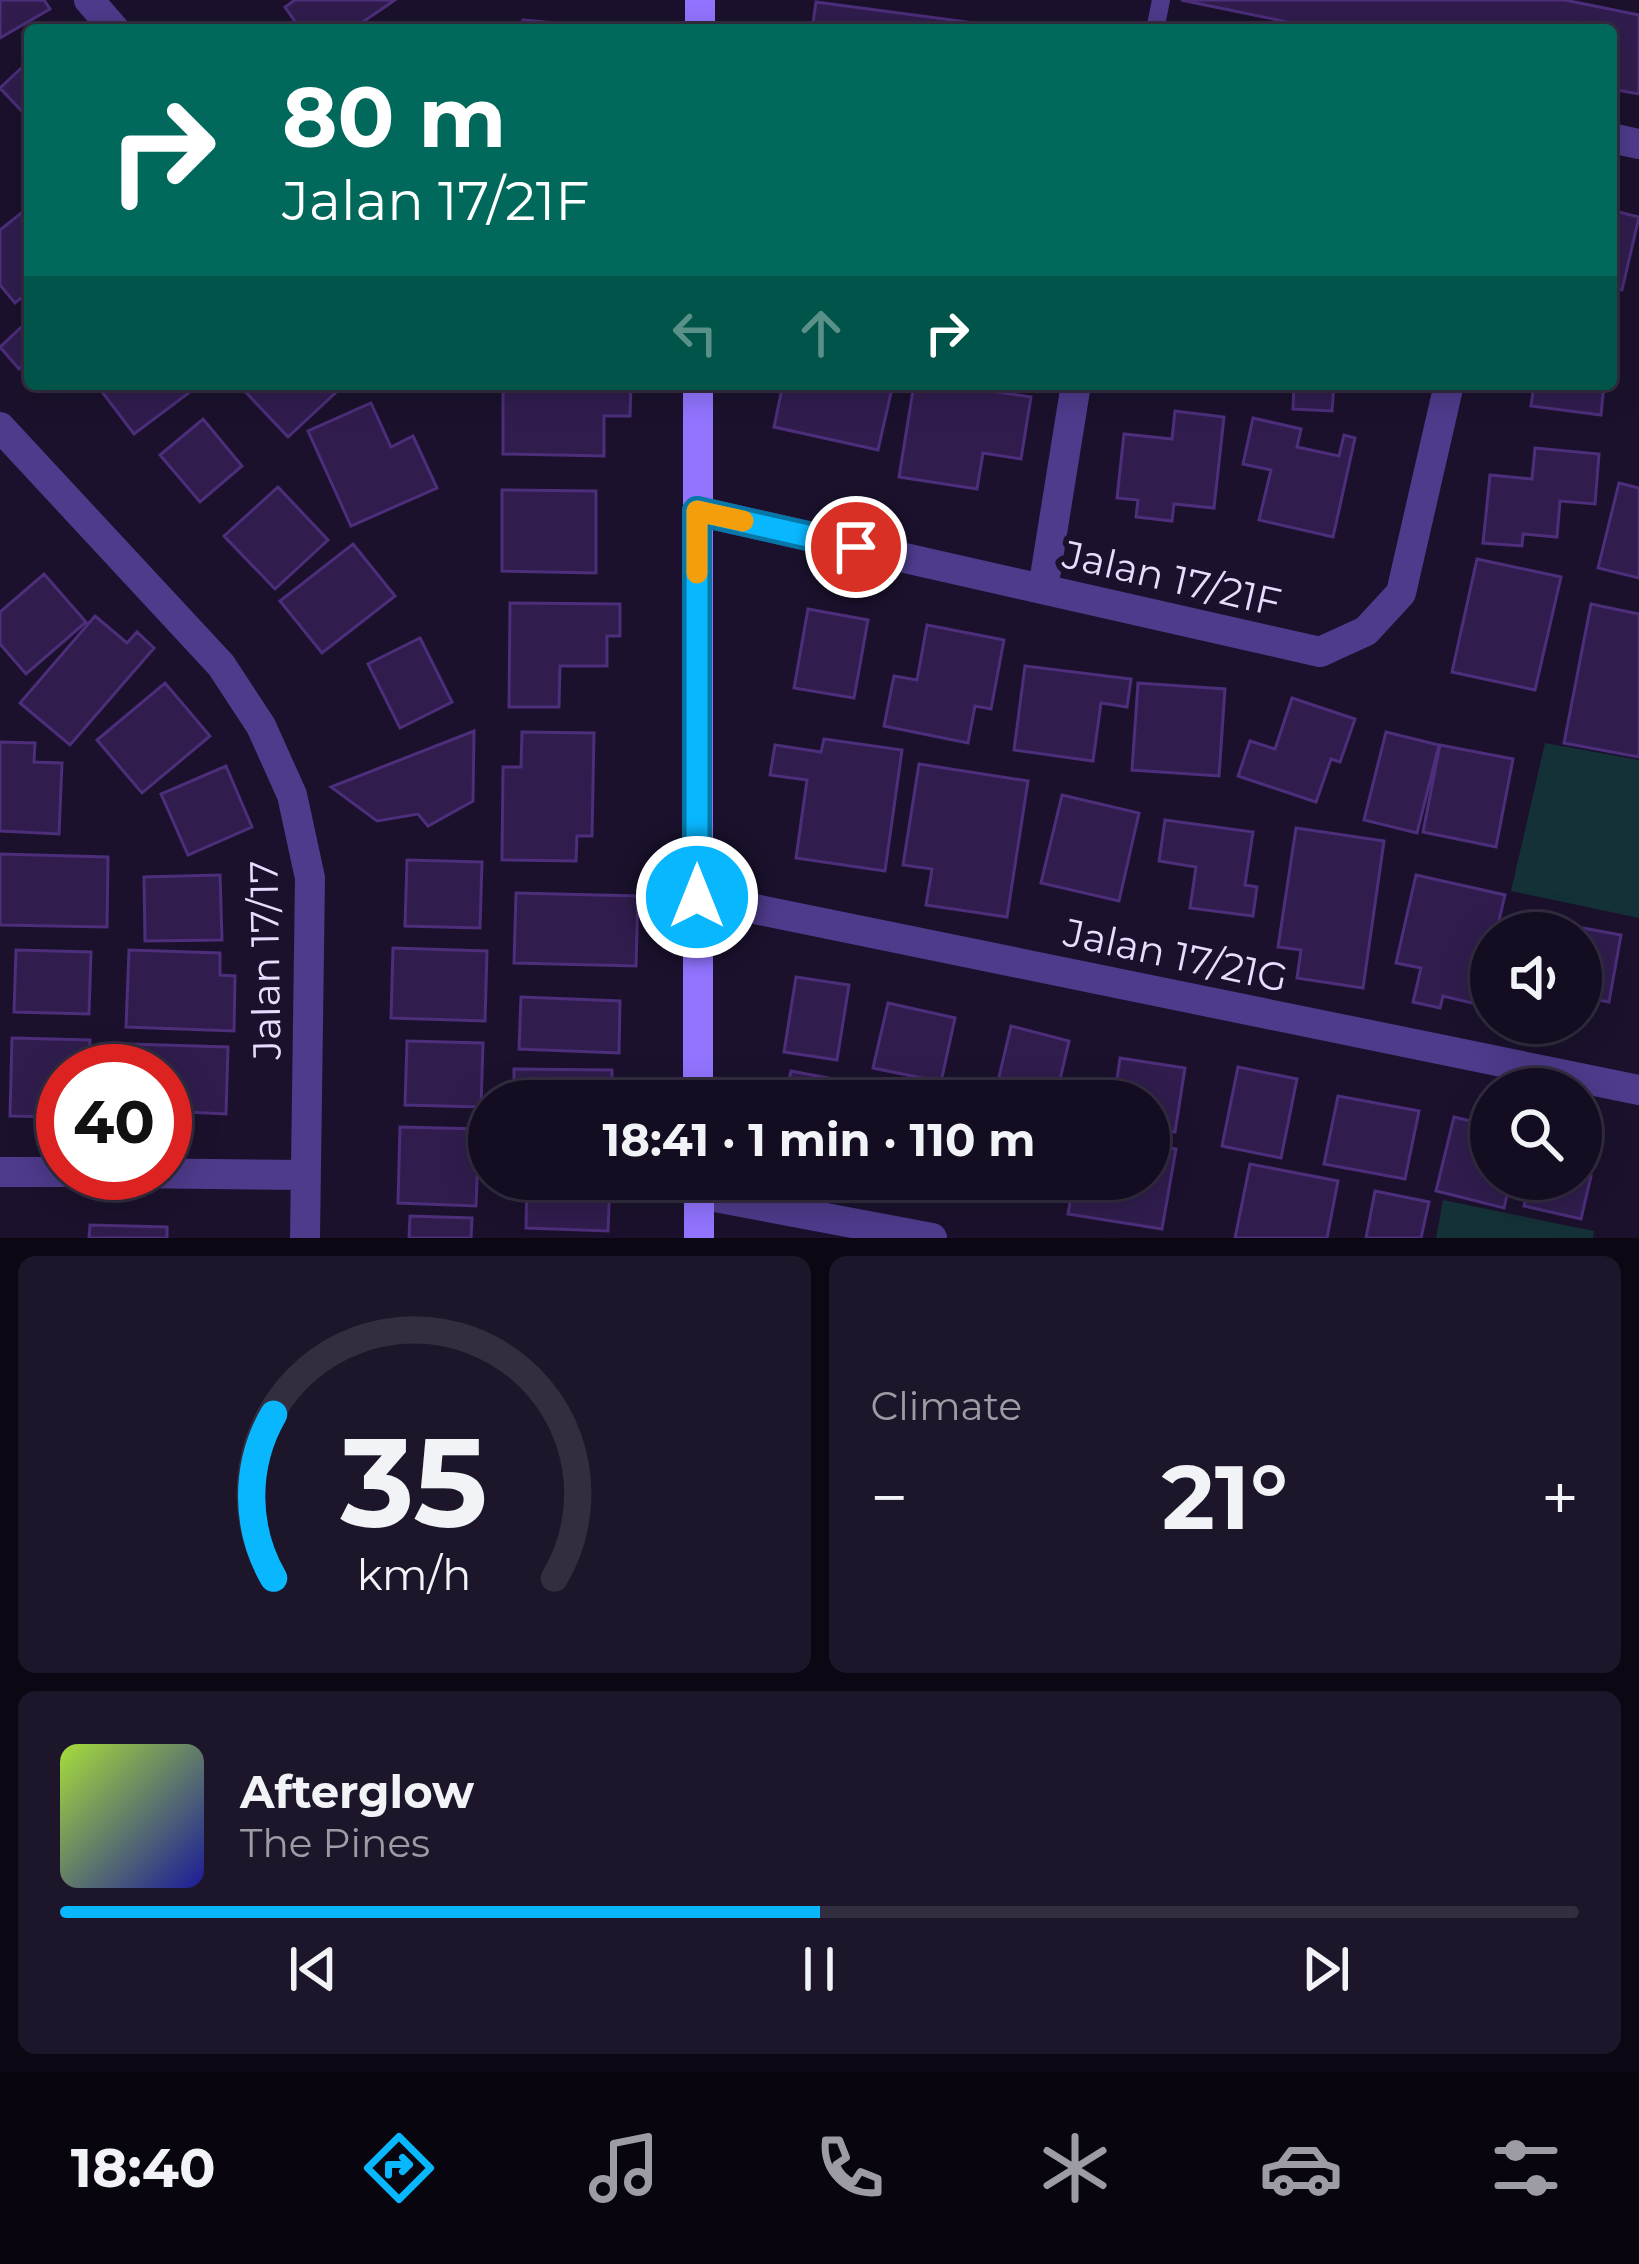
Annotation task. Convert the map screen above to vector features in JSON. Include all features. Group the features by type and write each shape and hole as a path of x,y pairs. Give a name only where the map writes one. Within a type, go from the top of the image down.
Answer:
{"street":[{"path":"89,0 110,24"},
{"path":"698,390 698,1080"},
{"path":"1042,589 1075,390"},
{"name":"Jalan 17/21F","path":"697,511 1320,652 1366,632 1401,593 1448,390"},
{"name":"Jalan 17/17","path":"0,427 221,664 261,726 292,795 310,878 305,1238"},
{"name":"Jalan 17/21G","path":"697,897 1639,1090"},
{"path":"0,1172 36,1172"},
{"path":"192,1173 305,1174"},
{"path":"699,1200 699,1238"},
{"path":"762,1200 932,1238"}],"green space":[{"path":"1545,743 1639,760 1639,918 1511,891"},
{"path":"1443,1200 1594,1231 1593,1238 1436,1238"}],"building":[{"path":"0,0 44,0 50,9 0,38"},
{"path":"295,0 395,0 360,24 297,24 285,7"},
{"path":"1181,0 1565,0 1639,15 1639,94 1617,90 1617,24 1297,24"},
{"path":"816,2 967,22 967,24 813,24"},
{"path":"24,66 24,114 0,88"},
{"path":"24,211 24,296 15,303 0,285 0,230"},
{"path":"1617,212 1639,217 1622,290 1617,289"},
{"path":"24,325 24,364 19,369 0,347"},
{"path":"101,390 189,390 190,392 134,434"},
{"path":"244,390 339,390 288,437"},
{"path":"503,390 631,390 630,416 604,416 604,456 503,454"},
{"path":"782,390 892,390 878,450 774,427"},
{"path":"913,390 984,390 1031,397 1021,459 983,453 977,489 899,477"},
{"path":"1294,390 1334,390 1332,411 1293,409"},
{"path":"1533,390 1603,390 1601,415 1531,406"},
{"path":"371,403 391,447 413,436 437,488 351,526 308,431"},
{"path":"1175,411 1224,417 1214,508 1174,504 1172,521 1136,517 1138,500 1117,498 1124,434 1172,439"},
{"path":"1253,418 1301,429 1297,447 1339,456 1344,435 1355,438 1333,537 1259,520 1271,470 1243,464"},
{"path":"203,419 242,466 200,502 160,455"},
{"path":"1535,448 1599,454 1595,504 1560,501 1557,537 1523,534 1522,546 1483,543 1490,475 1532,479"},
{"path":"1619,483 1639,488 1639,578 1598,568"},
{"path":"278,487 328,540 275,589 224,536"},
{"path":"502,490 596,491 596,573 502,571"},
{"path":"353,544 395,596 322,653 280,601"},
{"path":"1477,559 1561,577 1535,690 1452,672"},
{"path":"44,574 86,622 26,674 0,644 0,612"},
{"path":"510,603 620,604 620,636 607,636 607,666 560,666 559,707 509,707"},
{"path":"1591,604 1639,614 1639,757 1564,743"},
{"path":"808,609 868,620 854,698 794,688"},
{"path":"95,616 127,643 137,632 154,648 70,745 20,703"},
{"path":"927,625 1004,640 991,709 975,706 968,743 884,726 894,676 917,680"},
{"path":"420,638 452,702 400,728 368,664"},
{"path":"1025,666 1131,679 1127,707 1101,703 1093,761 1014,750"},
{"path":"165,683 210,736 142,793 97,740"},
{"path":"1138,683 1225,689 1219,776 1132,770"},
{"path":"1292,698 1355,719 1340,762 1331,759 1316,802 1238,776 1250,741 1275,749"},
{"path":"474,731 473,801 428,826 418,814 377,821 331,787"},
{"path":"522,732 594,733 592,836 577,836 576,861 502,860 503,767 521,767"},
{"path":"1386,732 1439,745 1417,833 1364,820"},
{"path":"824,739 902,750 885,871 796,858 807,780 770,775 775,745 821,752"},
{"path":"0,742 35,743 34,762 62,763 59,834 0,831"},
{"path":"1440,745 1513,759 1496,847 1423,832"},
{"path":"919,764 1028,781 1007,917 926,905 932,869 903,865"},
{"path":"226,766 252,827 188,855 161,794"},
{"path":"1062,795 1139,813 1119,901 1041,883"},
{"path":"1165,820 1253,832 1245,885 1257,887 1253,916 1190,908 1196,867 1159,861"},
{"path":"1296,828 1384,841 1363,988 1297,978 1301,950 1278,947"},
{"path":"0,854 108,857 107,927 0,925"},
{"path":"407,860 482,862 480,928 405,926"},
{"path":"220,875 222,940 145,941 144,877"},
{"path":"1416,875 1505,895 1501,912 1470,912 1470,1003 1443,996 1440,1008 1413,1002 1421,968 1396,963"},
{"path":"516,893 638,896 636,966 514,963"},
{"path":"1602,932 1621,935 1609,1002 1602,1001"},
{"path":"393,948 487,951 485,1021 391,1018"},
{"path":"16,950 91,952 89,1014 14,1012"},
{"path":"129,950 220,953 220,975 235,976 234,1031 126,1027"},
{"path":"796,977 849,985 837,1060 784,1052"},
{"path":"521,997 620,1001 619,1053 519,1049"},
{"path":"888,1003 955,1018 941,1080 873,1068"},
{"path":"1011,1026 1069,1041 1060,1080 998,1080"},
{"path":"12,1038 90,1040 90,1044 36,1044 36,1116 10,1116"},
{"path":"407,1041 483,1043 482,1080 468,1080 468,1107 405,1105"},
{"path":"192,1046 228,1047 226,1114 192,1112"},
{"path":"1120,1058 1185,1068 1175,1132 1170,1131 1170,1080 1117,1080"},
{"path":"1238,1067 1297,1079 1281,1158 1222,1146"},
{"path":"514,1069 612,1070 612,1080 514,1080"},
{"path":"791,1071 839,1080 789,1080"},
{"path":"1338,1096 1419,1111 1405,1179 1324,1164"},
{"path":"1454,1117 1470,1121 1470,1200 1436,1191"},
{"path":"400,1127 468,1129 468,1200 476,1200 476,1206 398,1203"},
{"path":"1170,1148 1176,1149 1170,1183"},
{"path":"1250,1164 1338,1181 1327,1238 1235,1238"},
{"path":"1375,1191 1429,1202 1421,1238 1366,1238"},
{"path":"527,1200 609,1200 608,1231 526,1228"},
{"path":"1070,1200 1167,1200 1162,1229 1068,1214"},
{"path":"1472,1200 1506,1200 1504,1208"},
{"path":"1525,1200 1585,1200 1581,1219 1524,1206"},
{"path":"410,1216 472,1218 471,1238 409,1238"},
{"path":"90,1225 167,1227 167,1238 89,1238"}],"slow traffic":[{"path":"697,573 697,511 743,521"}],"route":[{"path":"697,897 697,511 856,547"}]}
